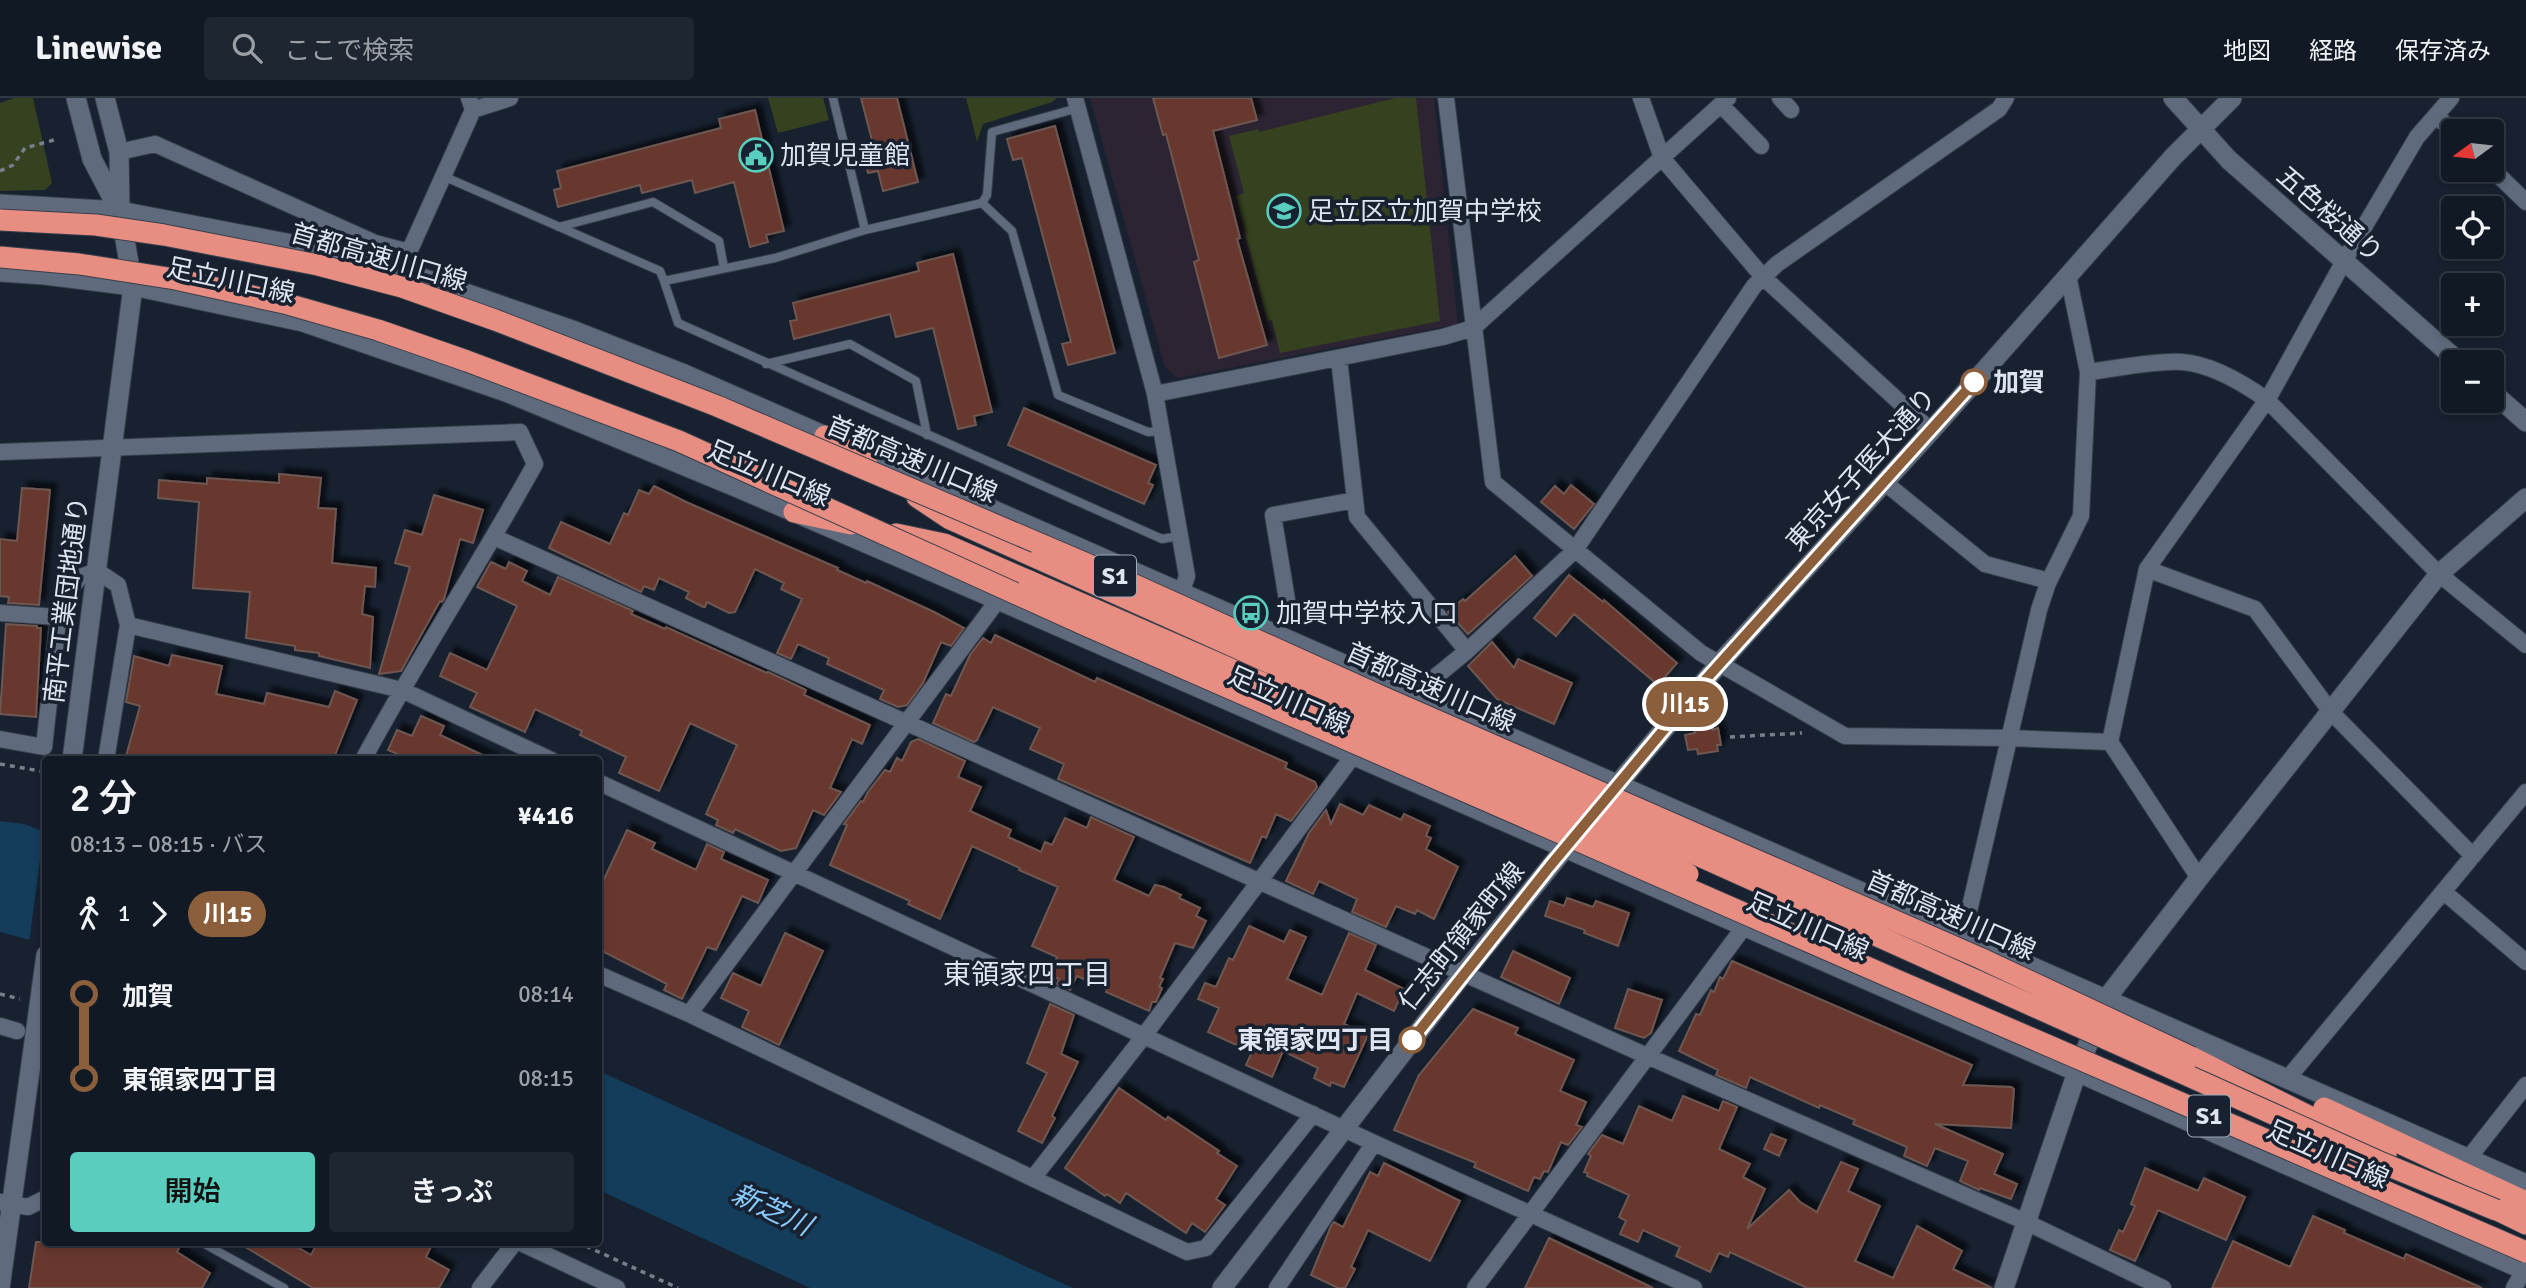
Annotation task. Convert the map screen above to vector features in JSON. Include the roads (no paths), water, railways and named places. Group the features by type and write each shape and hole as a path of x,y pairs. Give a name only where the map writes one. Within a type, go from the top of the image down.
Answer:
{"highway":[{"name":"首都高速川口線","path":"0,220 110,227 318,265 402,287 718,406 1108,573 1385,698 1980,958 2191,1057 2526,1224"},
{"name":"S1","path":"0,257 79,264 175,279 284,303 378,330 467,361 679,441 1085,625 1892,978 2525,1265"},
{"path":"825,436 950,519 1628,826 1907,948 2369,1157 2496,1210"},
{"name":"S1","path":"794,512 944,544 1474,775 1804,927 1892,978"},
{"name":"S1","path":"2191,1057 2284,1089 2526,1202"}],"main road":[{"path":"76,98 92,159 120,211"},
{"path":"105,98 119,152 120,211"},
{"name":"五色桜通り","path":"2173,98 2229,160 2445,350"},
{"name":"東京女子医大通り","path":"1617,785 1719,664 1931,431 2173,157 2232,98"},
{"name":"足立川口線","path":"0,204 120,211 307,247 405,261 682,373 2526,1184"},
{"name":"南平工業団地通り","path":"73,756 133,286 120,211"},
{"name":"足立川口線","path":"0,272 133,286 303,322 506,392 998,600 1564,849 2525,1265"},
{"path":"2504,403 2526,422"},
{"path":"2004,1288 2077,1072 2106,999 2439,574 2526,498"},
{"name":"仁志町領家町線","path":"1222,1288 1463,974 1617,785"},
{"path":"0,1288 6,1204 34,996 42,969"}],"street":[{"path":"119,152 155,144 375,243 405,261 471,104 510,98"},
{"path":"1446,98 1493,482 1701,653 1845,736 2110,742"},
{"path":"1641,98 1662,158 1763,277 1931,431"},
{"path":"1422,699 1429,682 1467,651 1575,550 1754,286 1777,264 1999,109 2006,98"},
{"path":"2199,878 2110,742 2147,569 2267,400 2417,137 2451,98"},
{"path":"1155,394 1451,336 1473,328 1725,102 1761,146"},
{"path":"1077,103 1155,394 1187,576 1181,594"},
{"path":"2436,116 2441,121"},
{"path":"2504,181 2526,202"},
{"path":"1963,936 2039,610 2049,581 2081,516 2088,372 2068,275"},
{"path":"1339,359 1357,517 1467,651"},
{"path":"2088,372 2180,362 2197,365 2244,384 2267,400 2439,574 2526,645"},
{"path":"0,452 520,432 535,464 495,537 365,756"},
{"path":"1884,482 1985,564 2049,581"},
{"path":"1289,606 1273,515 1355,500"},
{"path":"495,537 1463,974 2026,1222 2163,1288"},
{"path":"2147,569 2255,609 2331,712 2473,856"},
{"path":"0,739 44,747 60,602 80,577 97,571 118,585 128,625 107,756"},
{"path":"689,1014 998,600"},
{"path":"0,613 58,617"},
{"path":"128,625 402,690 542,756"},
{"path":"1033,1178 1353,756"},
{"path":"602,784 1374,1143 1694,1288"},
{"path":"2288,1078 2526,792"},
{"path":"2444,892 2526,962"},
{"path":"1475,1288 1744,927"},
{"path":"602,976 689,1014 1187,1252 1206,1248 1313,1114"},
{"path":"0,1026 17,1031"},
{"path":"2468,1159 2526,1085"},
{"path":"1276,1288 1374,1143"},
{"path":"6,1204 28,1207 42,1200"},
{"path":"480,1288 514,1246"},
{"path":"526,1246 618,1288"},
{"path":"2514,1288 2525,1265"}],"lane":[{"path":"832,98 865,230"},
{"path":"664,281 775,258 865,230 982,203 987,195 992,132 1077,103"},
{"path":"443,176 660,271 678,323 1162,539 1180,536"},
{"path":"559,227 653,202 719,241 724,268"},
{"path":"982,203 1012,230 1058,395 1148,432 1162,430"},
{"path":"766,363 850,344 916,381 928,435"},
{"path":"208,1246 284,1288"}],"water":[{"path":"0,821 24,824 42,831 42,943 0,932"},
{"name":"新芝川","path":"602,1072 1073,1288 810,1288 602,1191"}],"place":[{"name":"加賀児童館","path":"756,155"},
{"name":"足立区立加賀中学校","path":"1284,211"},
{"name":"加賀","path":"1974,382"},
{"name":"加賀中学校入口","path":"1251,613"},
{"name":"東領家四丁目","path":"1412,1040"}],"district":[{"name":"東領家四丁目","path":"1027,974"}]}
